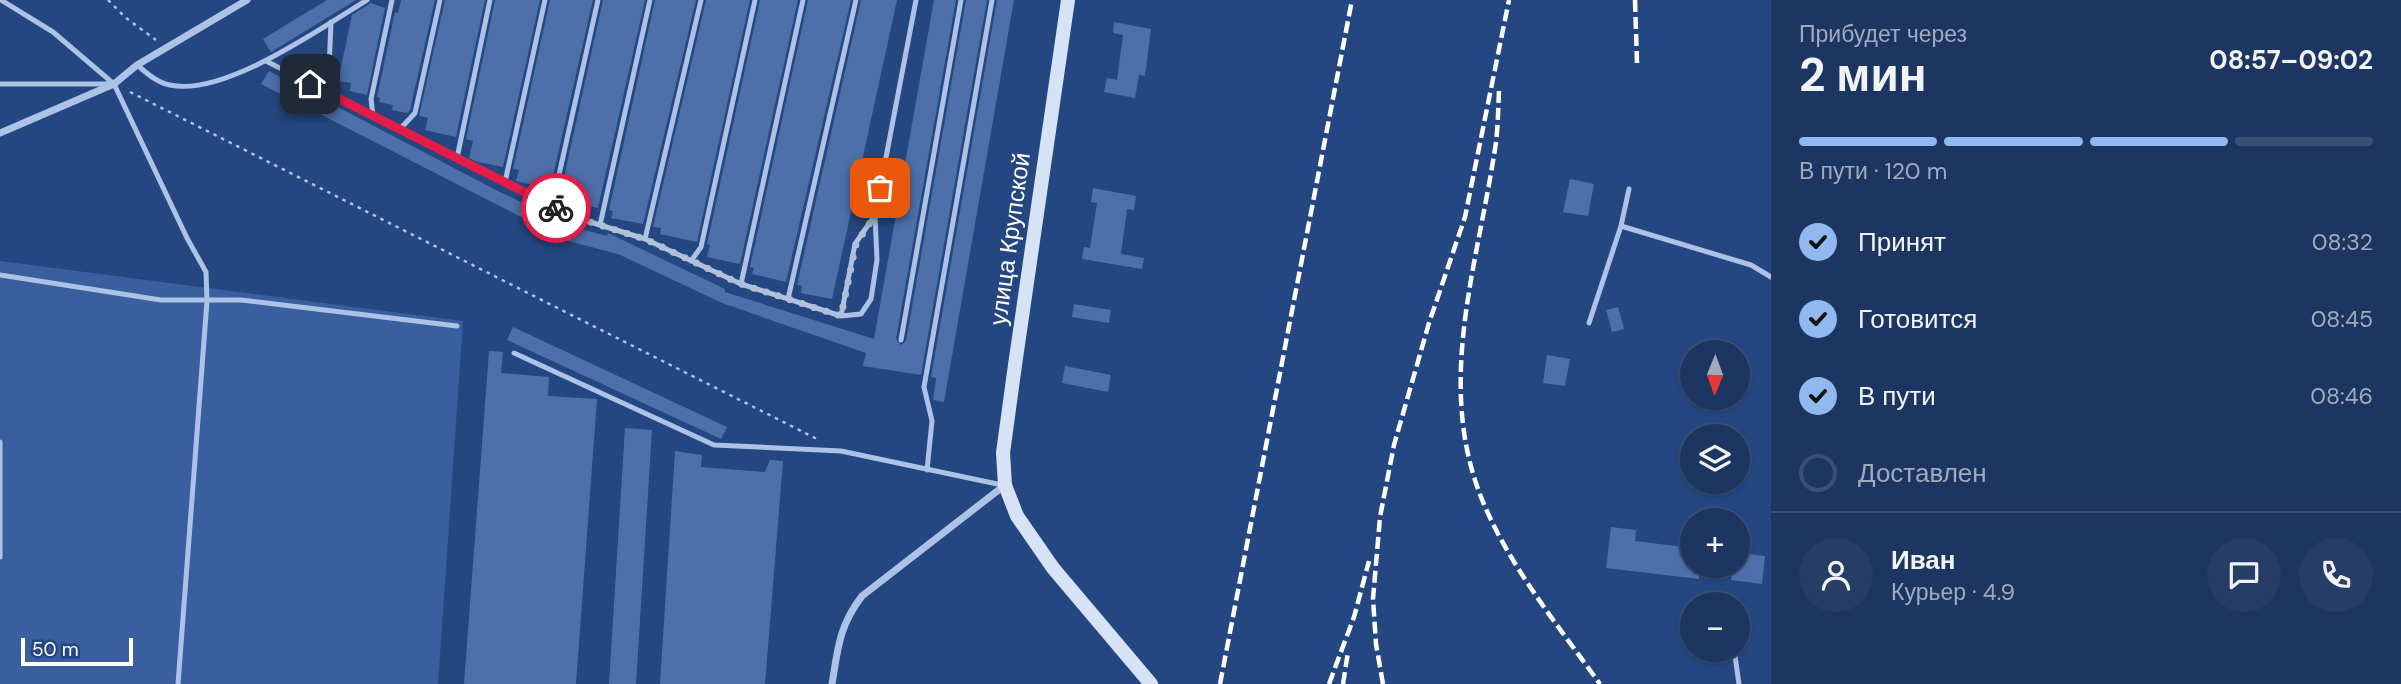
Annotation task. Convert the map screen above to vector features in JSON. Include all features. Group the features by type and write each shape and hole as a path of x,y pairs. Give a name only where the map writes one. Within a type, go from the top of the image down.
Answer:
{"main road":[{"name":"улица Крупской","path":"1068,0 1003,453 1005,485 1017,516 1054,568 1151,684"}],"street":[{"path":"0,133 114,84 138,65 247,0"},
{"path":"832,684 839,638 848,614 862,596 1005,485"}],"lane":[{"path":"1,0 53,32 114,84 187,238 206,272 207,301 178,684"},
{"path":"138,65 157,80 171,86 195,85 230,78 266,61 367,0"},
{"path":"373,116 371,99 392,0"},
{"path":"400,129 415,113 440,0"},
{"path":"457,158 490,0"},
{"path":"505,182 545,0"},
{"path":"552,206 598,0"},
{"path":"600,225 650,0"},
{"path":"645,239 701,0"},
{"path":"691,261 701,247 755,0"},
{"path":"741,284 803,0"},
{"path":"788,299 856,0"},
{"path":"266,61 574,217 645,239 741,284 841,316 861,314 871,299 877,260 875,215 916,0"},
{"path":"901,340 961,0"},
{"path":"927,470 932,421 923,387 992,0"},
{"path":"328,93 331,22"},
{"path":"0,84 114,84"},
{"path":"1589,323 1622,226 1629,189"},
{"path":"841,316 856,244 875,215"},
{"path":"1622,226 1751,265 1771,277"},
{"path":"0,275 161,300 241,300 457,326"},
{"path":"514,353 714,445 841,451 1005,485"},
{"path":"0,442 0,558"},
{"path":"1736,662 1739,684"}],"path":[{"path":"108,0 125,18 167,48"},
{"path":"114,84 817,439"}],"shaded area":[{"path":"0,261 463,321 438,684 0,684"}],"building":[{"path":"327,0 356,0 271,52 263,39"},
{"path":"401,0 435,0 410,110 407,113 392,110 393,105 379,102 380,98 377,97 395,12 398,13"},
{"path":"445,0 485,0 456,137 425,130 428,118 419,116"},
{"path":"495,0 540,0 503,167 469,158 473,141 466,139"},
{"path":"550,0 593,0 550,189 516,181 519,170 513,169"},
{"path":"603,0 645,0 598,208 563,200 565,192 561,191"},
{"path":"655,0 696,0 643,224 611,218 613,211 609,210"},
{"path":"706,0 750,0 697,242 660,234 661,228 653,227"},
{"path":"760,0 798,0 740,264 707,257 710,245 707,244"},
{"path":"808,0 851,0 786,282 752,274 754,268 750,267"},
{"path":"861,0 897,0 832,299 801,293 802,286 797,285"},
{"path":"934,0 956,0 896,339 901,345 906,341 966,0 987,0 921,375 863,366 866,353 722,303 618,254 568,241 261,84 269,71 494,189 573,227 607,236 608,233 725,289 725,292 874,339"},
{"path":"997,0 1014,0 944,402 933,400 936,378 931,377"},
{"path":"371,3 385,8 367,95 350,91 351,83 338,81 352,15"},
{"path":"1114,22 1151,29 1145,76 1139,75 1135,98 1104,92 1107,78 1117,80 1123,35 1113,33"},
{"path":"1570,179 1594,184 1588,216 1563,212"},
{"path":"1093,188 1136,196 1134,210 1127,209 1121,254 1144,258 1142,269 1082,259 1084,247 1090,248 1097,203 1091,202"},
{"path":"1074,304 1111,310 1109,323 1072,317"},
{"path":"1618,307 1624,329 1612,332 1606,310"},
{"path":"513,327 727,427 721,439 507,340"},
{"path":"489,351 503,352 501,373 549,377 548,396 597,399 576,684 464,684"},
{"path":"1547,355 1570,359 1565,386 1543,383"},
{"path":"1065,366 1111,375 1108,392 1062,383"},
{"path":"625,428 652,430 636,684 609,684"},
{"path":"675,451 702,455 701,467 765,472 770,460 783,461 765,684 660,684"},
{"path":"1611,527 1636,530 1635,541 1680,547 1680,577 1606,568"},
{"path":"1750,554 1765,556 1762,584 1731,580 1750,578"}],"railway":[{"path":"1220,684 1352,0"},
{"path":"1383,684 1376,644 1373,599 1380,517 1394,445 1429,323 1465,217 1509,0"},
{"path":"1635,0 1637,63"},
{"path":"1499,91 1495,147 1471,279 1461,362 1461,404 1466,445 1477,486 1500,538 1531,589 1600,684"},
{"path":"1329,684 1354,617 1369,561"},
{"path":"1343,684 1348,652"}],"way so far":[{"path":"556,208 574,217 645,239 741,284 841,316 856,244 875,215 880,188"}],"route":[{"path":"310,84 556,208"}]}
